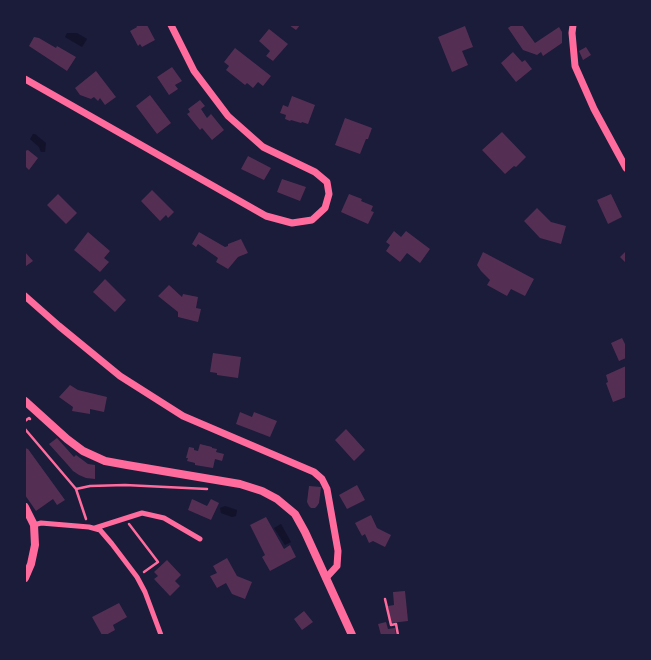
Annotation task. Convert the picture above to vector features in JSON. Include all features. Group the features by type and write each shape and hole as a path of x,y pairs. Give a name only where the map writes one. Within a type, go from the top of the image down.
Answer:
{"main road":[{"path":"25,401 83,451 105,461 240,484 262,491 277,500 295,514 352,635"},
{"path":"25,508 34,525 35,545 31,564 25,578"}],"street":[{"path":"25,79 266,216 292,223 312,220 325,208 330,194 327,182 315,172 263,147 228,116 194,71 171,25"},
{"path":"573,25 575,66 594,110 626,168"},
{"path":"25,296 120,376 183,416 314,472 322,479 327,489 338,551 337,566 326,578"},
{"path":"92,528 142,513 164,518 200,540"},
{"path":"34,525 41,523 100,530 137,578 145,592 161,635"}],"path":[{"path":"25,429 76,489 92,528"},
{"path":"76,489 90,486 125,485 208,489"},
{"path":"125,519 158,562 137,578"},
{"path":"385,600 391,625 396,624 398,635"}],"shaded area":[{"path":"67,33 77,33 87,39 82,47 65,37"},
{"path":"33,134 46,143 45,152 41,152 39,147 30,139"},
{"path":"225,506 237,510 236,516 232,517 221,513 220,508"},
{"path":"281,524 291,542 285,545 274,528"}],"building":[{"path":"136,25 147,25 155,40 142,47 140,44 138,46 130,31 137,27"},
{"path":"289,25 300,25 296,30"},
{"path":"512,25 522,25 535,43 559,27 562,32 562,43 543,56 541,52 537,55 523,50 508,28"},
{"path":"465,26 473,47 462,51 468,65 452,72 438,37"},
{"path":"269,29 288,44 273,61 266,56 270,51 259,41"},
{"path":"34,37 56,48 57,46 76,57 67,71 29,46"},
{"path":"586,47 591,55 583,60 579,51"},
{"path":"235,48 271,76 263,86 258,82 253,88 247,83 245,85 226,70 229,66 224,62"},
{"path":"513,52 522,62 525,60 532,69 516,82 501,63"},
{"path":"172,67 182,81 175,85 178,89 169,95 157,77"},
{"path":"96,71 116,97 105,105 100,98 98,101 94,97 91,99 80,95 75,88"},
{"path":"150,95 171,123 157,134 136,106"},
{"path":"292,96 315,105 308,124 290,121 285,119 286,115 280,113 283,105 288,107"},
{"path":"200,100 205,106 201,109 207,118 211,114 224,130 212,140 202,128 200,130 187,114 190,112 188,109"},
{"path":"345,118 372,128 360,154 335,145"},
{"path":"502,132 526,157 505,174 482,150"},
{"path":"28,150 38,158 29,170 25,166 25,151"},
{"path":"248,156 271,168 264,180 241,169"},
{"path":"282,179 306,187 300,201 277,192"},
{"path":"152,190 174,212 168,218 166,215 160,221 141,201"},
{"path":"58,194 77,213 66,224 47,205"},
{"path":"349,194 373,206 371,211 374,212 368,224 341,212"},
{"path":"611,194 622,217 608,224 597,200"},
{"path":"537,208 551,222 566,226 561,244 540,238 524,221"},
{"path":"394,231 401,237 406,231 430,249 420,263 407,253 400,262 386,251 390,245 386,242"},
{"path":"88,232 110,251 104,258 109,262 100,272 74,250"},
{"path":"199,232 225,247 241,239 248,253 238,257 228,269 216,262 218,258 198,244 196,247 192,244"},
{"path":"626,251 626,263 620,257"},
{"path":"25,252 33,261 26,266 25,264"},
{"path":"483,252 534,279 525,296 511,289 507,296 487,285 490,280 477,265"},
{"path":"105,279 126,300 115,312 93,292"},
{"path":"169,285 182,297 183,294 198,297 196,308 201,309 198,322 178,317 178,312 158,296"},
{"path":"622,338 626,346 626,358 619,361 611,343"},
{"path":"213,353 241,357 238,378 210,372"},
{"path":"626,366 626,397 613,402 606,383 608,382 606,375"},
{"path":"70,385 78,390 107,397 104,412 90,409 90,414 72,411 73,407 59,397"},
{"path":"240,412 252,417 254,412 277,421 270,437 236,424"},
{"path":"346,429 365,450 354,461 335,440"},
{"path":"57,438 74,457 76,455 88,464 95,465 95,479 86,478 73,471 49,444"},
{"path":"200,444 217,449 216,452 224,454 222,461 215,459 213,468 195,465 195,463 187,461 189,447 198,451"},
{"path":"25,448 28,449 65,500 57,505 53,499 36,511 25,495"},
{"path":"357,485 365,500 347,509 339,495"},
{"path":"309,486 321,487 319,503 315,508 311,508 307,502"},
{"path":"192,499 207,506 211,499 219,503 211,520 188,510"},
{"path":"371,515 377,528 391,535 385,547 373,541 369,543 365,534 362,536 355,523"},
{"path":"266,517 284,549 290,545 296,557 270,571 262,557 265,555 250,525"},
{"path":"227,558 237,576 252,582 245,599 232,594 226,583 217,588 210,576 217,573 213,566"},
{"path":"167,560 181,575 175,581 180,586 170,596 154,579 158,576 154,572"},
{"path":"405,591 408,621 391,623 388,606 394,605 393,592"},
{"path":"119,603 127,617 113,625 115,630 102,635 92,617"},
{"path":"304,611 313,622 302,630 294,619"},
{"path":"386,622 388,629 395,628 396,635 381,635 378,624"}]}
